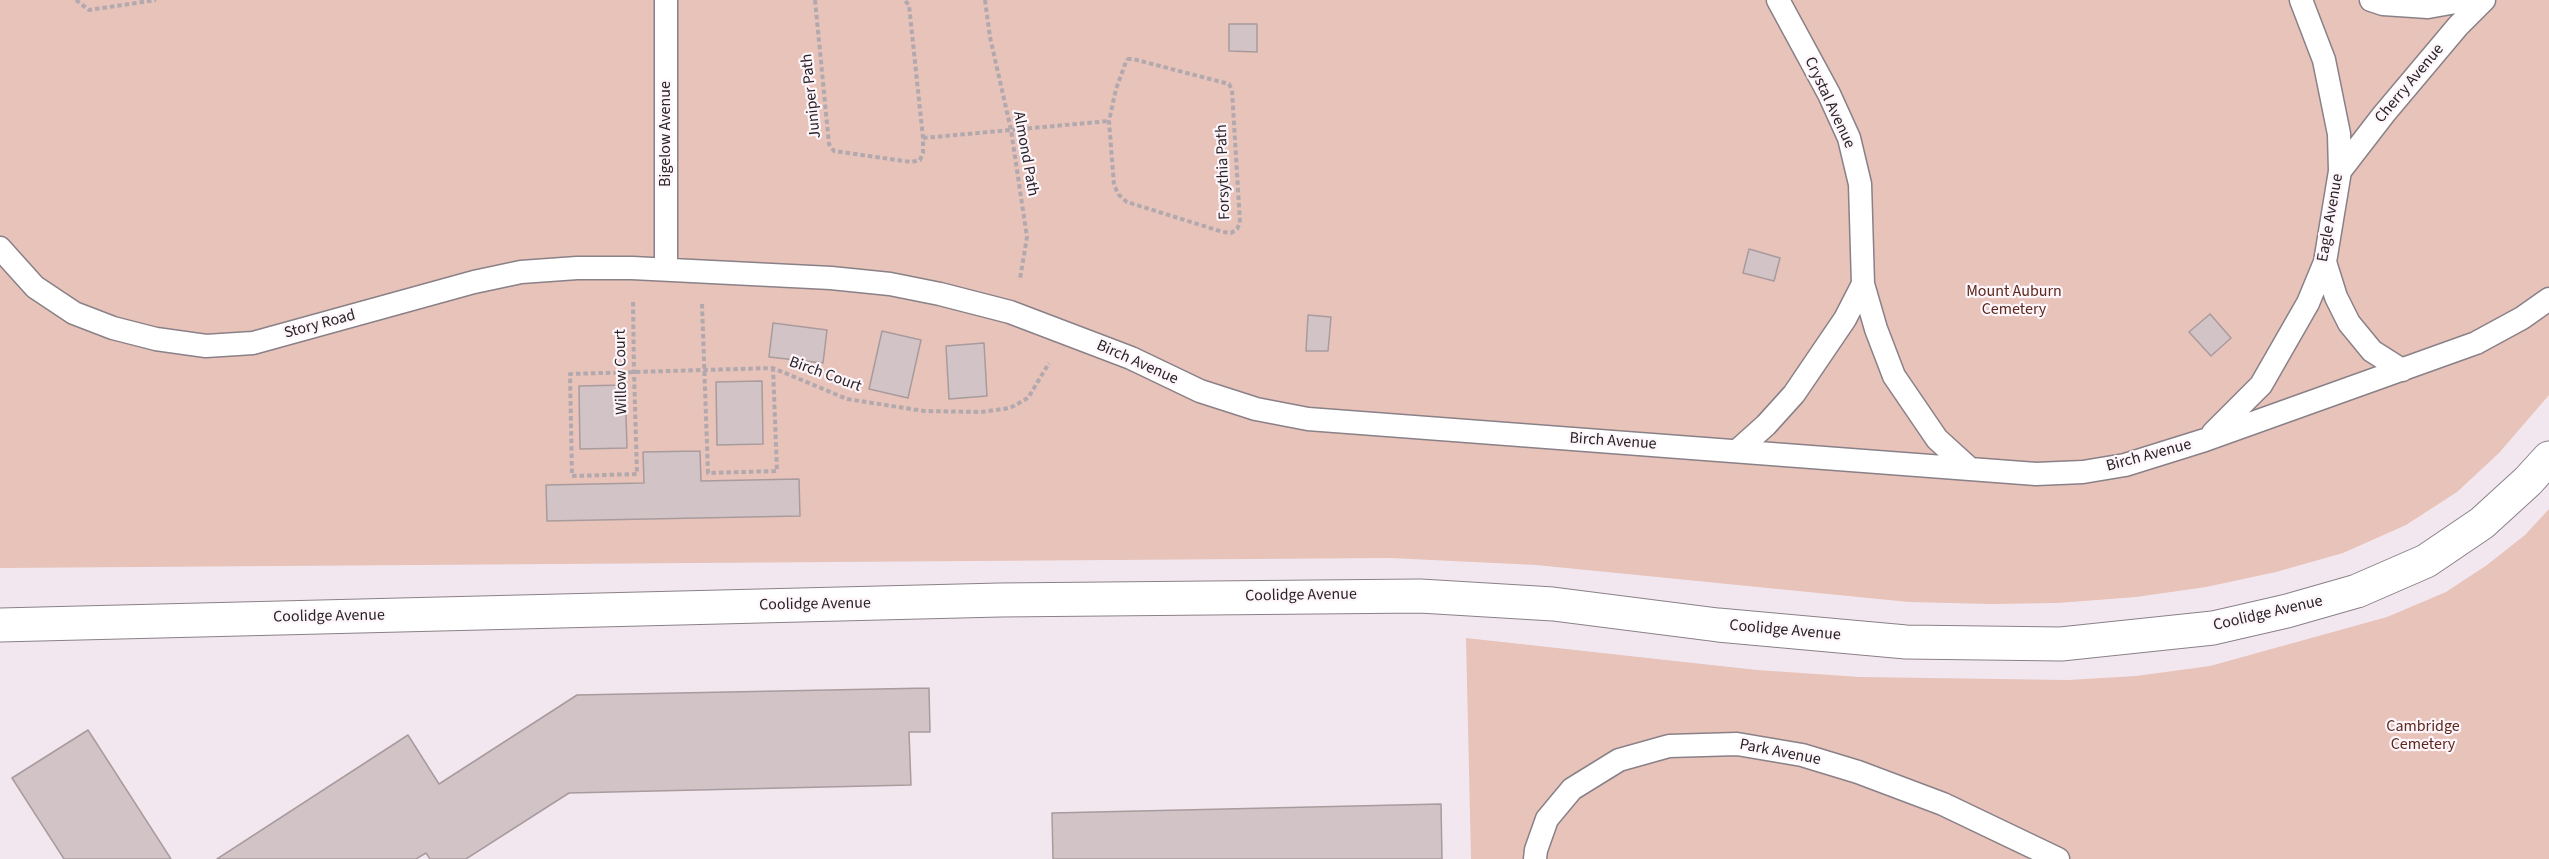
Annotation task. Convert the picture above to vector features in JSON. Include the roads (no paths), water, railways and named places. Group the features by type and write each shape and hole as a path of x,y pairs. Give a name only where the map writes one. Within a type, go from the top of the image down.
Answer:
{"street":[{"name":"Coolidge Avenue","path":"0,625 1012,600 1408,596 1542,603 1718,625 1906,642 2061,644 2213,628 2287,611 2357,591 2426,561 2482,523 2528,482 2549,458"}],"lane":[{"name":"Bigelow Avenue","path":"666,0 666,269"},
{"path":"1761,0 1781,6"},
{"name":"Eagle Avenue","path":"2205,440 2261,385 2308,303 2325,262 2340,171 2339,134 2327,70 2301,0"},
{"path":"2371,0 2383,4 2428,7 2468,0"},
{"name":"Cherry Avenue","path":"2340,171 2384,114 2458,26 2484,0"},
{"name":"Crystal Avenue","path":"1781,6 1849,138 1860,184 1863,284 1876,329 1894,376 1937,439 1970,469"},
{"name":"Story Road","path":"0,248 35,286 74,313 113,328 156,339 206,346 253,343 474,282 521,272 578,268 666,269"},
{"path":"2325,262 2336,297 2349,323 2372,351 2402,370"},
{"name":"Birch Avenue","path":"666,269 831,278 890,284 940,294 1011,312 1066,332 1131,358 1200,391 1256,409 1308,419 2036,474 2083,472 2125,465 2205,440 2476,343 2522,318 2549,299"},
{"name":"Crystal Avenue","path":"1737,451 1766,425 1794,394 1845,319 1863,284"},
{"name":"Park Avenue","path":"1535,859 1547,819 1572,789 1619,760 1669,746 1737,744 1802,755 1858,772 1943,804 2058,859"}],"park label":[{"name":"Mount Auburn Cemetery","path":"2014,301"},
{"name":"Cambridge Cemetery","path":"2423,736"}]}
